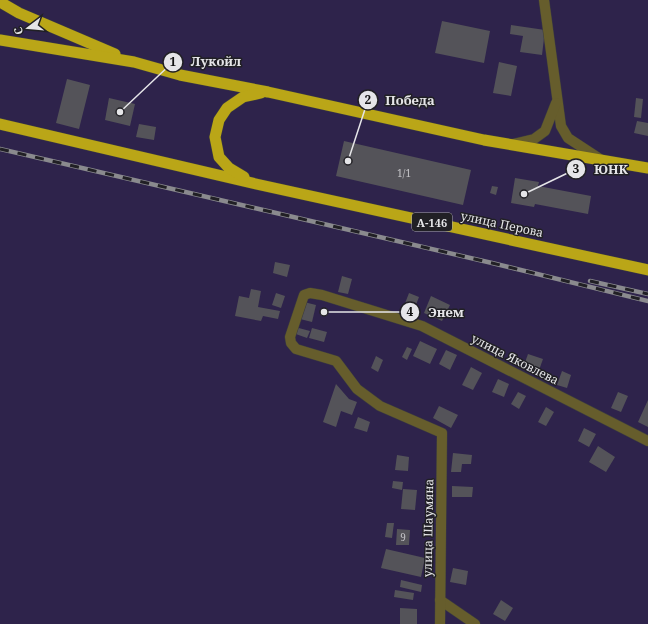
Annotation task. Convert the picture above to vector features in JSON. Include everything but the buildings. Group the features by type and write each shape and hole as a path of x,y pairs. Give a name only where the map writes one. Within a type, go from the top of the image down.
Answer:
{"highway":[{"name":"А-146","path":"0,2 19,13 134,62 180,75 268,92 511,145 648,168"},
{"path":"0,40 134,62"},
{"name":"А-146","path":"256,184 229,168 219,157 215,137 219,120 228,108 243,96 268,92"},
{"name":"А-146","path":"0,124 256,184"},
{"name":"улица Перова","path":"256,184 648,270"}],"street":[{"path":"544,0 561,126 568,138 601,159"},
{"path":"511,145 534,139 545,131 557,101"},
{"name":"улица Яковлева","path":"442,433 380,406 357,389 336,361 296,349 291,343 290,337 301,300 304,295 310,293 322,295 422,326 648,441"},
{"name":"улица Шаумяна","path":"440,624 442,433"},
{"path":"440,600 475,624"}],"shaded area":[{"path":"0,0 648,0 648,624 0,624"}],"railway":[{"path":"0,149 492,263 648,301"},
{"path":"590,281 648,294"}],"place":[{"name":"Лукойл","path":"120,112"},
{"name":"Победа","path":"348,161"},
{"name":"ЮНК","path":"524,194"},
{"name":"Энем","path":"324,312"}]}
